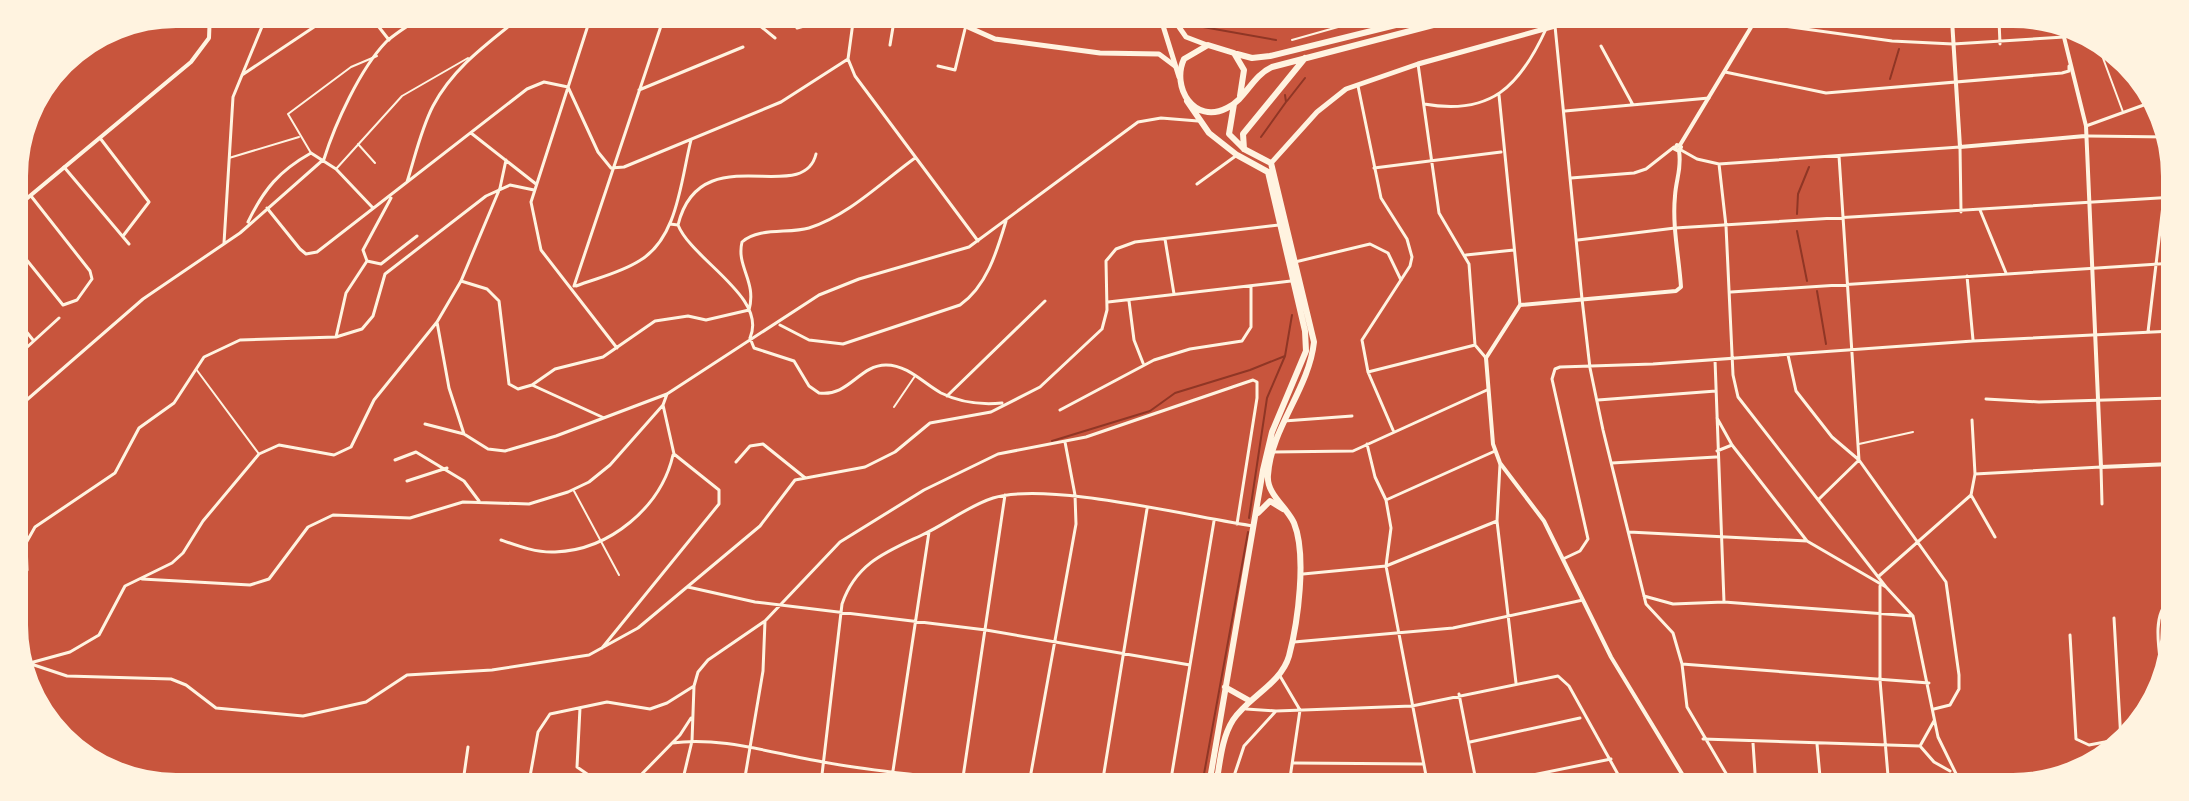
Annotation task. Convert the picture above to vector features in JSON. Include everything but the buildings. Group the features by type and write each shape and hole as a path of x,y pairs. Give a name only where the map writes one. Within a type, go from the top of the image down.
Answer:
{"highway":[{"path":"1268,165 1237,155 1198,121 1179,77 1184,59 1208,45 1252,58 1270,56 1392,26"},
{"path":"1218,775 1228,729 1242,708 1279,674 1287,662 1300,547 1289,514 1268,482 1273,452 1309,364 1314,342 1268,165 1244,149 1227,129 1234,104 1264,71 1429,26"},
{"path":"1234,53 1244,70 1240,96"},
{"path":"1244,149 1243,134 1305,58"},
{"path":"1187,101 1205,111 1225,109 1234,104"},
{"path":"1211,775 1272,432 1306,351 1268,165"},
{"path":"1255,516 1270,501 1289,514"},
{"path":"1225,687 1250,701"}],"main road":[{"path":"960,26 995,39 1100,53 1159,54 1176,67"},
{"path":"1163,26 1179,77"},
{"path":"1178,26 1186,37 1208,45"},
{"path":"1268,165 1329,101 1358,84 1555,26"}],"street":[{"path":"26,199 199,53 209,38 209,26"},
{"path":"224,243 233,97 262,26"},
{"path":"240,75 263,64 317,26"},
{"path":"378,26 389,40"},
{"path":"26,401 155,290 246,226 324,159 335,128 377,56 389,40 409,26"},
{"path":"407,182 433,106 468,58 509,26"},
{"path":"588,26 534,190 532,213 541,250 617,349"},
{"path":"572,288 661,26"},
{"path":"760,26 775,38"},
{"path":"797,28 804,26"},
{"path":"852,26 848,59 855,76 978,241"},
{"path":"890,45 893,26"},
{"path":"1555,26 1590,368 1644,596 1652,614 1673,633 1682,664 1687,707 1726,775"},
{"path":"1571,178 1634,173 1679,148 1752,26"},
{"path":"1789,26 1892,41 1953,44 2000,44 2064,37 2086,126 2102,504"},
{"path":"1952,26 1961,212"},
{"path":"1999,26 2000,44"},
{"path":"938,66 955,70 965,29"},
{"path":"1424,104 1466,107 1499,95 1525,70 1546,29"},
{"path":"1601,46 1633,105"},
{"path":"639,90 743,47"},
{"path":"611,168 624,167 781,102 848,59"},
{"path":"1725,72 1826,93 2062,73 2069,71 2071,60"},
{"path":"1418,64 1439,213 1465,255 1474,284 1475,345 1486,358"},
{"path":"267,208 306,254 323,249 537,84 568,87"},
{"path":"1358,84 1374,168 1385,206 1411,250 1410,266 1362,340 1368,372 1393,430"},
{"path":"568,87 598,152 611,168"},
{"path":"1499,95 1520,305 1486,358 1495,451 1500,463 1544,521 1611,657 1683,775"},
{"path":"1564,112 1709,98"},
{"path":"2086,126 2145,105"},
{"path":"425,424 464,434 488,449 505,451 667,394 750,338 779,324 836,287 959,250 978,241 1138,122 1161,118 1198,121"},
{"path":"471,133 536,184"},
{"path":"1679,148 1697,159 1719,164 2085,136 2158,137"},
{"path":"100,138 147,197 148,204 123,236"},
{"path":"572,288 642,260 654,250 670,224 691,140"},
{"path":"1520,305 1676,291 1681,287 1675,228 1675,195 1682,167 1679,148"},
{"path":"1374,168 1503,152"},
{"path":"246,226 267,185 290,164 311,153 336,169 373,208"},
{"path":"678,225 689,197 710,180 787,175 811,164 816,154"},
{"path":"1197,184 1237,155"},
{"path":"1818,500 1859,460 1839,156"},
{"path":"749,310 753,291 740,255 742,242 758,234 809,228 838,214 915,158"},
{"path":"32,664 70,652 99,635 121,591 183,553 203,521 259,454 279,445 324,454 346,452 385,384 437,322 461,281 500,188 506,160"},
{"path":"1719,164 1726,226 1735,387 1742,404 1886,587 1913,616 1929,683 1934,721 1953,773"},
{"path":"64,167 129,244"},
{"path":"26,571 26,543 35,527 115,473 139,428 174,403 196,368 213,351 240,340 352,334 369,323 385,274 462,213 500,188 520,185 534,190"},
{"path":"367,261 363,250 393,194"},
{"path":"26,259 63,305 77,300 92,279 90,271 30,195"},
{"path":"1578,240 1675,228 2163,197"},
{"path":"2148,332 2163,204"},
{"path":"1980,210 2006,273"},
{"path":"779,324 809,340 843,344 960,305 971,297 986,274 1006,221"},
{"path":"670,224 678,225 696,252 725,277 749,310 755,328 750,338 754,348 794,361 809,386 819,393 841,391 879,366 894,366 916,375 947,396 973,403 1005,403"},
{"path":"32,664 67,676 171,679 186,685 216,708 303,716 366,702 407,675 578,659 601,650 638,628 760,526 790,484 804,477 865,467 895,452 930,423 991,412 1032,392 1078,355 1102,329 1108,302 1104,268 1110,255 1123,245 1280,225"},
{"path":"367,261 381,264 417,236"},
{"path":"1165,239 1174,295"},
{"path":"1295,262 1370,244 1388,253 1401,280"},
{"path":"1465,255 1514,250"},
{"path":"336,337 346,293 367,261"},
{"path":"1730,292 2163,264"},
{"path":"1967,276 1973,341"},
{"path":"461,281 487,289 499,301 505,328 506,379 518,389 532,385 555,369 617,349 655,321 688,316 706,320 749,310"},
{"path":"1108,302 1293,281"},
{"path":"1060,410 1144,364 1190,349 1242,341 1251,327 1251,286"},
{"path":"947,396 1045,301"},
{"path":"1129,301 1134,340 1144,364"},
{"path":"26,347 59,318"},
{"path":"437,322 449,388 464,434"},
{"path":"26,331 33,340"},
{"path":"1563,559 1580,551 1588,539 1552,374 1560,367 1590,368 1973,341 2163,331"},
{"path":"1368,372 1475,345"},
{"path":"1788,355 1796,391 1839,444 1859,460 1946,582 1959,675 1956,696 1945,708 1934,709"},
{"path":"1715,360 1724,602"},
{"path":"684,775 692,741 694,686 708,660 765,621 832,548 924,490 1005,452 1065,442 1141,421 1253,380 1257,382 1257,398 1237,524"},
{"path":"532,385 602,417"},
{"path":"1273,452 1337,453 1367,444 1487,390"},
{"path":"1598,400 1716,391"},
{"path":"139,578 261,583 279,570 308,527 325,517 342,514 410,518 479,501 529,504 573,490 610,465 663,405 667,394"},
{"path":"1986,399 2163,398"},
{"path":"501,540 551,552 575,549 628,524 654,500 669,475 674,454 663,405"},
{"path":"1284,421 1352,416"},
{"path":"1717,418 1732,445 1807,541 1886,587"},
{"path":"1879,576 1971,495 1975,474 1972,420"},
{"path":"1031,775 1076,524 1075,495 1065,442"},
{"path":"736,462 750,446 763,444 804,477"},
{"path":"1367,444 1375,477 1386,500 1391,528 1386,566 1426,775"},
{"path":"1717,451 1732,445"},
{"path":"1386,500 1495,451"},
{"path":"395,460 416,452 447,468 468,484 479,501"},
{"path":"601,650 719,504 719,490 674,454"},
{"path":"1612,463 1717,457"},
{"path":"1500,463 1497,521 1516,683"},
{"path":"1975,474 2163,464"},
{"path":"407,481 447,468"},
{"path":"823,775 840,613 849,585 872,559 976,505 1005,495 1075,495 1254,526"},
{"path":"963,775 1005,495"},
{"path":"1971,495 1995,537"},
{"path":"1104,775 1147,509"},
{"path":"1172,775 1214,521"},
{"path":"1299,575 1386,566 1497,521"},
{"path":"893,775 929,532"},
{"path":"1629,532 1807,541"},
{"path":"163,567 167,581"},
{"path":"1880,586 1880,680 1887,775"},
{"path":"687,587 781,605 986,630 1190,665"},
{"path":"1644,596 1673,604 1724,602 1913,616"},
{"path":"1291,642 1398,634 1507,618 1583,600"},
{"path":"2162,647 2160,613 2163,609"},
{"path":"2114,618 2120,730"},
{"path":"745,775 763,671 765,621"},
{"path":"2070,635 2076,739 2089,745 2105,743"},
{"path":"1682,664 1929,683"},
{"path":"1279,674 1300,710 1291,775"},
{"path":"1242,708 1276,711 1412,706 1550,675 1564,680 1619,775"},
{"path":"530,775 535,743 550,714 607,702 650,709 667,703 694,686"},
{"path":"1459,694 1476,775"},
{"path":"580,708 577,767 588,775"},
{"path":"1234,775 1244,746 1276,711"},
{"path":"641,775 672,743 693,714"},
{"path":"1470,742 1580,718"},
{"path":"1920,746 1934,721"},
{"path":"1703,739 1920,746 1934,762 1953,773"},
{"path":"672,743 692,741 750,747 825,763 919,775"},
{"path":"1753,743 1755,775"},
{"path":"1817,744 1820,775"},
{"path":"464,775 468,747"},
{"path":"1532,775 1611,759"},
{"path":"1294,763 1424,764"}],"lane":[{"path":"1292,40 1338,27"},
{"path":"2102,55 2123,114"},
{"path":"311,153 289,121 290,112 351,67 377,56"},
{"path":"336,169 402,96 468,58"},
{"path":"228,158 299,137"},
{"path":"357,143 375,163"},
{"path":"196,368 259,454"},
{"path":"894,407 916,375"},
{"path":"1858,445 1913,432"},
{"path":"573,490 619,575"}],"waterway":[{"path":"1202,26 1276,40"},
{"path":"1890,79 1899,49"},
{"path":"1287,101 1305,78"},
{"path":"1261,137 1286,102 1285,95"},
{"path":"1797,214 1798,194 1809,167"},
{"path":"1797,231 1807,281"},
{"path":"1817,291 1826,344"},
{"path":"1249,518 1267,398 1285,356 1292,315"},
{"path":"1052,441 1150,411 1175,393 1285,356"},
{"path":"1204,775 1248,532"}]}
